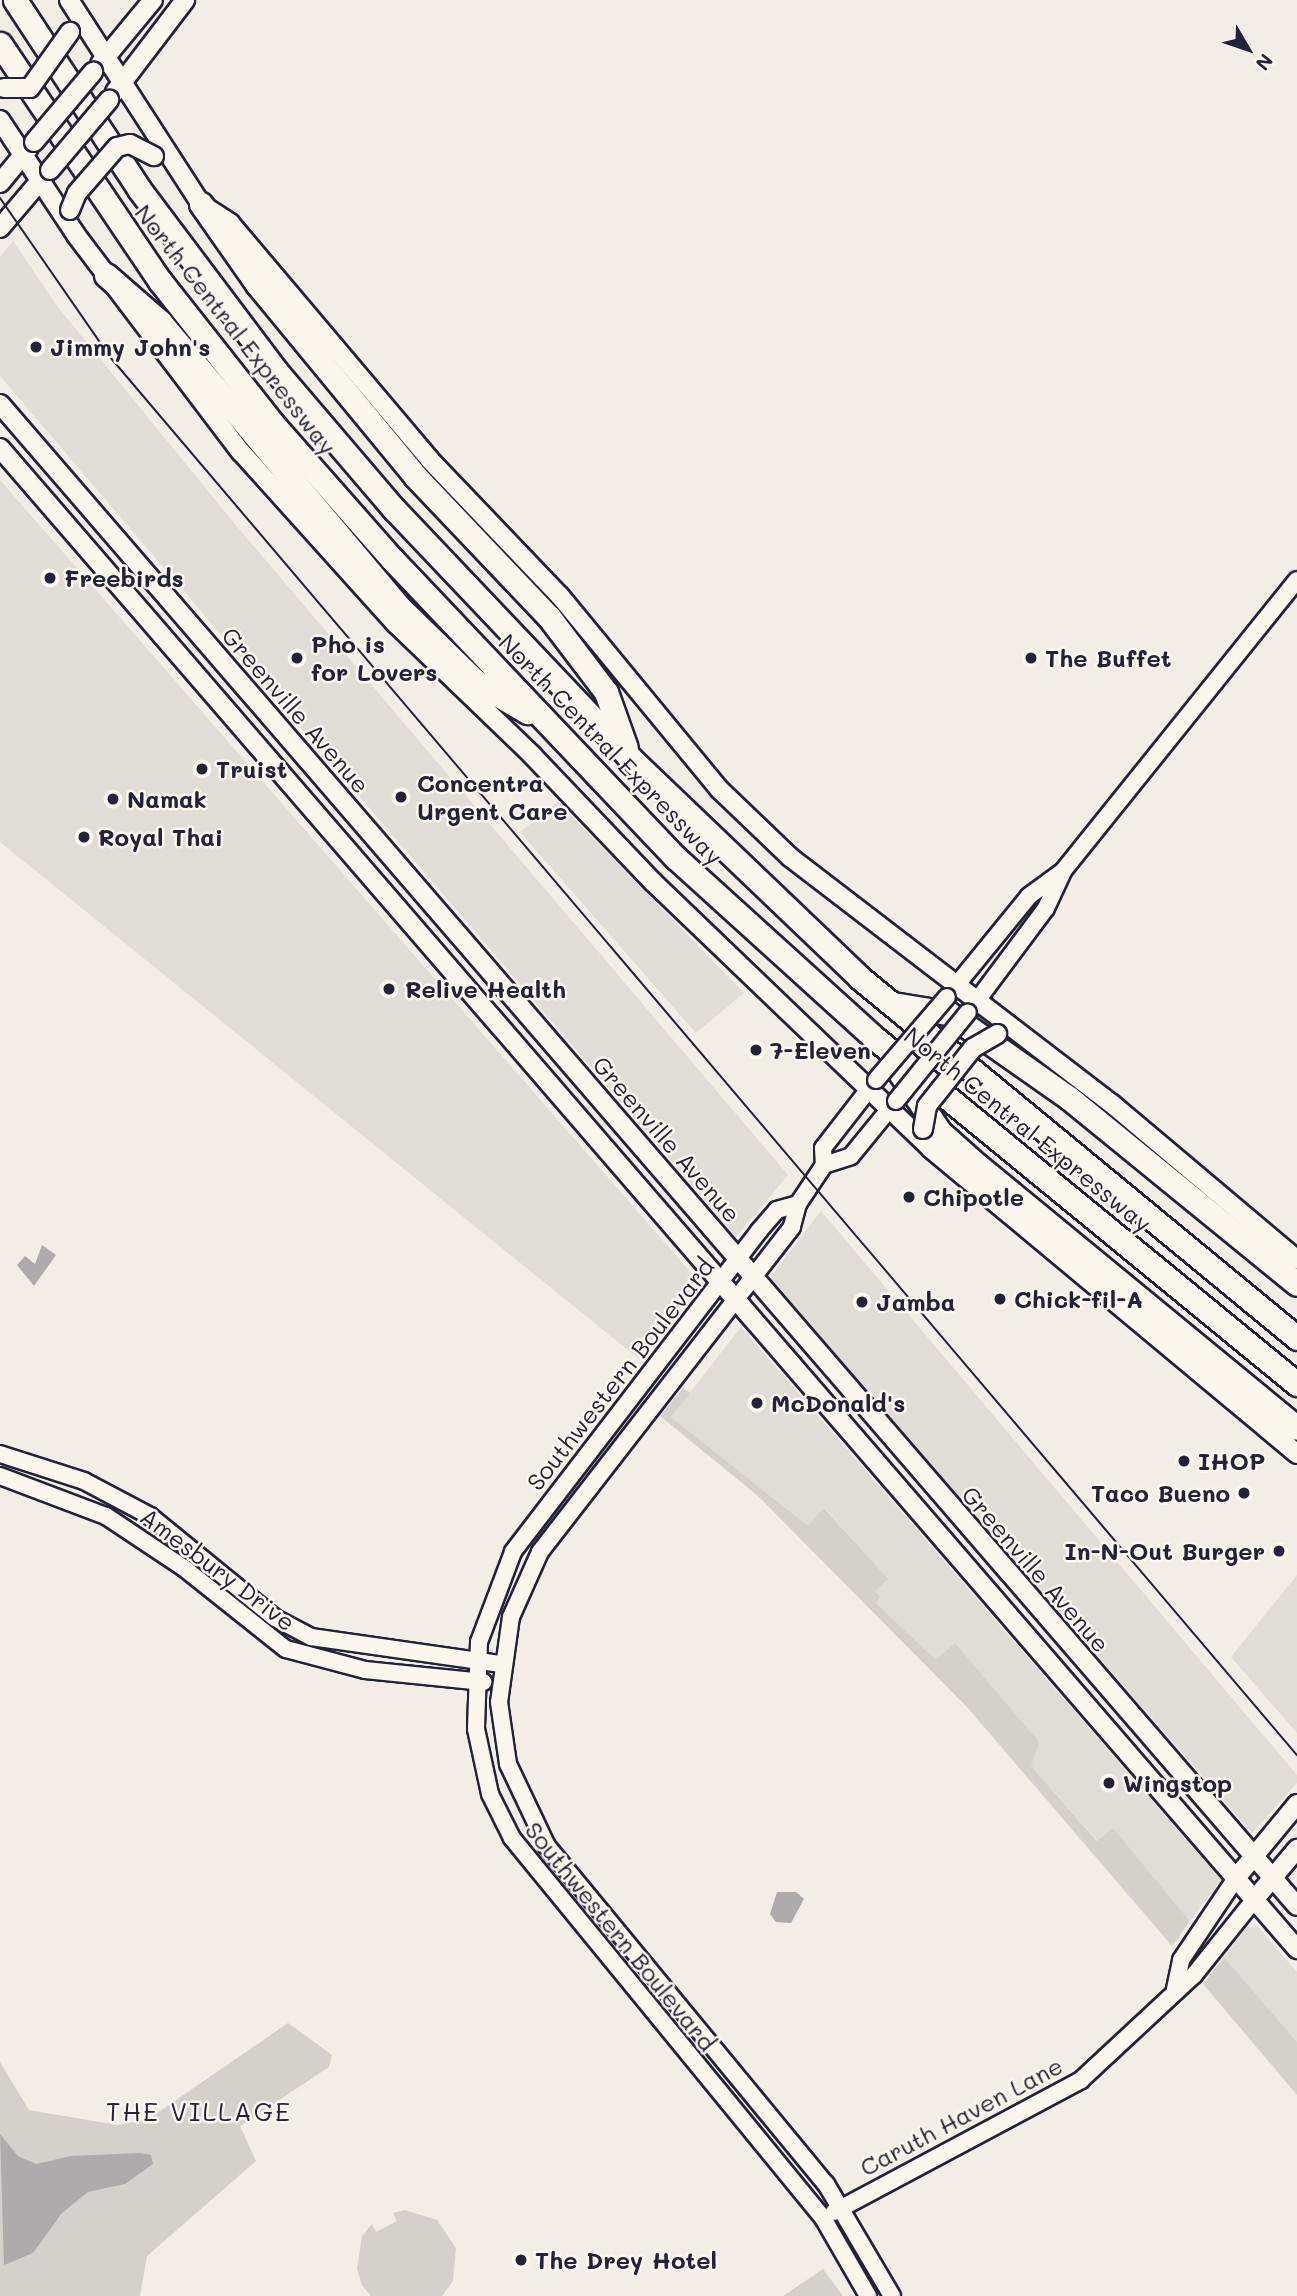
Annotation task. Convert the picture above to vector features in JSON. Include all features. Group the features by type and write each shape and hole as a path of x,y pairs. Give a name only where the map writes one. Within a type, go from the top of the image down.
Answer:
{"highway":[{"name":"North Central Expressway","path":"15,0 139,189 276,371 394,509 629,757 734,862 891,1004 1297,1338"},
{"name":"North Central Expressway","path":"0,44 160,281 273,424 676,858 877,1040 1297,1384"},
{"path":"201,204 257,284 415,476 549,617 606,692 629,757"},
{"path":"106,275 160,322 399,607 475,681 551,726"},
{"path":"891,1004 948,1013 1069,1098 1297,1284"},
{"path":"877,1040 940,1132 1297,1428"}],"main road":[{"path":"2,86 30,88 70,32 69,0"},
{"name":"North Central Expressway","path":"69,0 172,164 201,204 230,223 430,460 561,596 719,789 790,857 952,991 1297,1261"},
{"path":"0,183 153,0"},
{"path":"0,228 109,100 185,0"},
{"path":"0,120 29,149 76,235 241,452 368,595 653,882 872,1084 924,1136 1297,1454"},
{"path":"76,235 70,210 77,192 117,148 130,144 172,164"},
{"name":"Greenville Avenue","path":"0,404 1297,1906"},
{"name":"Greenville Avenue","path":"0,448 1297,1949"},
{"path":"329,828 349,809"},
{"path":"464,984 484,967"},
{"path":"924,1136 927,1106 973,1048 1005,1031"},
{"path":"578,1117 599,1099"},
{"path":"876,1462 897,1445"},
{"path":"1008,1616 1028,1597"},
{"name":"Caruth Haven Lane","path":"1236,1878 1297,1804"},
{"name":"Caruth Haven Lane","path":"1254,1900 1297,1849"}],"street":[{"name":"Southwestern Boulevard","path":"892,2296 843,2208 564,1869 531,1818 508,1764 499,1683 511,1617 540,1552 792,1227 798,1204 824,1166 851,1156 973,1007 1046,908 1063,871 1297,580"},
{"name":"Southwestern Boulevard","path":"824,1166 823,1148 872,1084 1029,896 1063,871"},
{"name":"Southwestern Boulevard","path":"798,1204 777,1210 737,1258 513,1552 490,1601 476,1662 476,1729 490,1794 512,1838 823,2218 868,2296"},
{"path":"684,1331 702,1343"},
{"name":"Amesbury Drive","path":"0,1454 75,1478 173,1532 295,1630 349,1647 501,1664"},
{"name":"Amesbury Drive","path":"0,1476 64,1497 151,1543 286,1649 365,1670 499,1683"},
{"path":"64,1497 75,1478"},
{"path":"546,1882 564,1869"},
{"name":"Caruth Haven Lane","path":"1175,1989 1181,1960 1236,1878"},
{"name":"Caruth Haven Lane","path":"823,2218 1071,2087 1143,2028 1175,1989 1194,1975 1254,1900"},
{"path":"731,2108 750,2094"}],"shaded area":[{"path":"13,241 57,306 234,523 788,1175 736,1237 0,376 0,257"},
{"path":"0,480 699,1282 639,1359 0,842"},
{"path":"558,802 744,993 696,1033 520,832"},
{"path":"821,1211 1297,1775 1297,1783 1252,1833 769,1279"},
{"path":"42,1245 56,1255 34,1286 17,1265 25,1256 35,1264"},
{"path":"741,1327 1221,1880 1190,1921 1113,1828 1098,1841 1031,1766 1032,1753 955,1644 936,1660 876,1603 875,1591 887,1579 825,1508 809,1527 671,1417"},
{"path":"683,1388 690,1393 671,1417 808,1526 824,1508 888,1579 875,1591 880,1597 876,1603 936,1660 955,1643 1039,1742 1031,1766 1097,1841 1113,1828 1190,1921 1172,1946 967,1707 758,1496 660,1416"},
{"path":"1297,1575 1297,1733 1231,1657"},
{"path":"777,1892 796,1892 804,1899 791,1923 776,1922 770,1914"},
{"path":"1247,1927 1258,1927 1297,1972 1297,2042 1224,1957"},
{"path":"1224,1957 1297,2042 1297,2095 1203,1984"},
{"path":"288,2023 332,2055 329,2067 240,2126 256,2161 147,2256 140,2296 0,2296 0,2062 29,2110 117,2125 147,2120"},
{"path":"0,2134 18,2156 36,2164 71,2156 140,2153 151,2155 153,2164 125,2184 88,2192 62,2213 33,2253 4,2265"},
{"path":"405,2210 437,2220 456,2248 453,2281 442,2296 371,2296 362,2285 357,2269 362,2236 372,2224 376,2232 397,2221 393,2213"},
{"path":"823,2269 843,2296 783,2296"}],"tram line":[{"path":"0,198 110,357 1297,1755"}],"place":[{"name":"Jimmy John's","path":"36,347"},
{"name":"Freebirds","path":"50,578"},
{"name":"Pho is for Lovers","path":"297,658"},
{"name":"The Buffet","path":"1031,658"},
{"name":"Truist","path":"202,769"},
{"name":"Concentra Urgent Care","path":"401,797"},
{"name":"Namak","path":"113,799"},
{"name":"Royal Thai","path":"84,837"},
{"name":"Relive Health","path":"389,989"},
{"name":"7-Eleven","path":"756,1050"},
{"name":"Chipotle","path":"909,1197"},
{"name":"Chick-fil-A","path":"1000,1299"},
{"name":"Jamba","path":"862,1302"},
{"name":"McDonald's","path":"757,1403"},
{"name":"IHOP","path":"1184,1461"},
{"name":"Taco Bueno","path":"1244,1493"},
{"name":"In-N-Out Burger","path":"1279,1551"},
{"name":"Wingstop","path":"1109,1783"},
{"name":"The Drey Hotel","path":"521,2260"}],"district":[{"name":"THE VILLAGE","path":"199,2112"}]}
